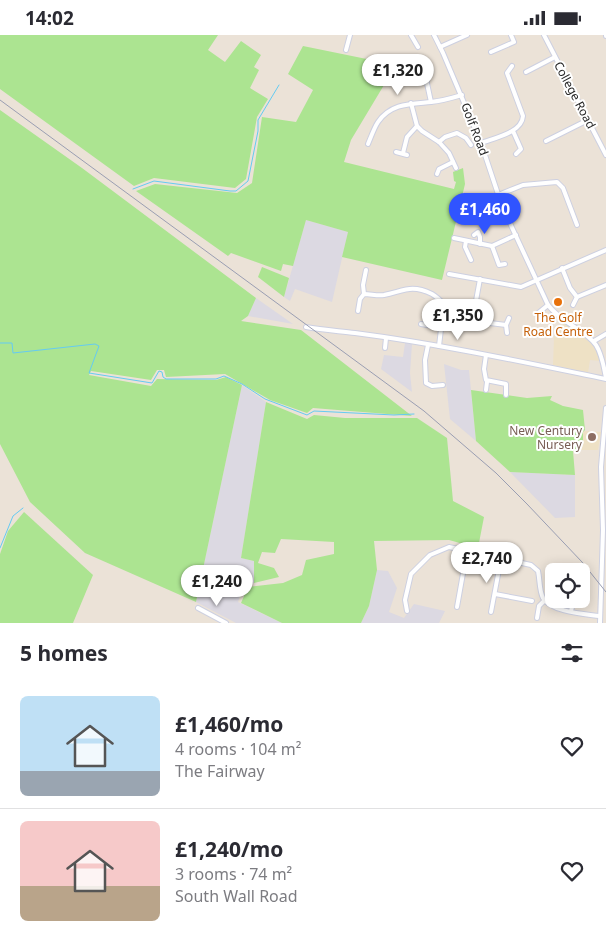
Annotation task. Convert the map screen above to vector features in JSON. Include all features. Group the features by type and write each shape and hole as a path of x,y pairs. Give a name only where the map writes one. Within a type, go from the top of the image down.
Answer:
{"street":[{"path":"346,51 350,35"},
{"path":"411,35 413,44 418,47"},
{"name":"Golf Road","path":"434,35 482,143 499,197 548,305 558,316 594,341"},
{"path":"440,47 467,35"},
{"path":"491,52 499,51 516,42 511,35"},
{"name":"College Road","path":"544,35 606,155"},
{"path":"526,72 555,57"},
{"path":"482,143 513,131 523,122 521,111 507,73 512,66"},
{"path":"408,77 413,74 428,73 431,102"},
{"path":"368,144 377,123 384,115 401,105 431,102 462,95"},
{"path":"410,103 417,126 439,142 449,153 456,168"},
{"path":"546,141 588,120"},
{"path":"396,152 405,154 407,137 417,126"},
{"path":"513,131 522,149 516,154"},
{"path":"439,142 445,137 457,133 462,135 466,142 471,145"},
{"path":"433,167 438,169 453,161"},
{"path":"437,174 438,169"},
{"path":"477,204 487,205 523,185 557,182 563,188 577,225"},
{"path":"474,235 478,232 480,244"},
{"path":"454,238 492,246 516,235"},
{"path":"466,241 465,247 471,260"},
{"path":"492,246 499,265 505,264"},
{"path":"449,274 521,287 605,250 606,256"},
{"path":"562,268 570,288 577,297"},
{"path":"360,308 360,299 364,294 362,275 366,270"},
{"path":"473,317 480,279"},
{"path":"573,305 577,297 606,285"},
{"path":"364,294 383,295 400,287 412,288 432,294 457,317 464,319 473,317 482,322 506,325"},
{"path":"537,314 548,305"},
{"path":"507,333 506,325 509,318"},
{"path":"429,325 430,319"},
{"path":"421,324 442,329 439,346"},
{"path":"306,327 439,346 606,379 600,353 594,341 606,334"},
{"path":"356,327 356,333"},
{"path":"385,348 386,338"},
{"path":"428,345 425,360 426,383 432,386 443,385"},
{"path":"486,355 484,369 487,381 486,390"},
{"path":"487,381 506,384 506,395"},
{"path":"600,623 601,467 606,408"},
{"path":"407,611 405,599 411,574 430,555 449,547 530,565 538,571 545,601 539,606 537,618"},
{"path":"457,607 467,551"},
{"path":"491,612 501,559"},
{"path":"601,565 606,564"},
{"path":"494,594 532,601"},
{"path":"198,608 226,623"},
{"path":"556,608 600,616"}],"shaded area":[{"path":"306,220 348,232 332,302 295,289 290,301 284,297"},
{"path":"256,298 293,324 248,316"},
{"path":"564,323 570,327 571,334 584,336 596,347 601,361 590,360 588,373 553,365 554,337"},
{"path":"405,343 412,344 410,373 412,392 381,369 384,355 403,357"},
{"path":"444,364 461,370 469,370 476,441 450,419"},
{"path":"242,385 266,402 241,558 254,561 254,583 244,584 238,602 282,623 236,623 196,602"},
{"name":"New Century Nursery","path":"583,431 601,432 598,450 576,450 576,441"},
{"path":"510,472 575,475 575,517 555,518"},
{"path":"377,570 388,571 397,588 389,612 404,618 414,604 445,611 439,623 361,623 369,606"}],"green space":[{"path":"0,35 218,35 208,50 225,62 241,41 261,55 254,67 259,70 250,88 268,99 257,117 246,179 235,188 154,178 134,186 0,89"},
{"path":"303,46 396,65 351,140 344,162 454,189 456,182 454,181 453,172 463,168 465,184 442,280 342,257 348,232 306,220 293,266 283,264 281,271 231,253 228,256 136,191 155,184 237,193 252,183 262,117 296,122 313,90 288,74"},
{"path":"0,110 82,168 256,298 248,316 241,321 301,330 412,416 313,408 307,413 270,400 225,374 166,377 164,370 157,370 151,380 91,371 89,375 151,386 157,379 216,380 226,377 242,385 196,602 85,553 30,502 0,444"},
{"path":"262,267 289,278 284,297 258,277"},
{"path":"471,390 527,398 552,396 550,400 563,406 583,410 585,430 583,432 583,441 576,441 576,450 573,451 575,475 510,472 476,441"},
{"path":"266,402 307,419 314,415 345,418 417,418 447,438 453,501 484,517 478,548 449,540 374,541 377,570 369,606 361,623 282,623 241,603 248,587 283,583 302,575 306,560 334,554 334,542 281,539 275,553 262,552 258,563 274,568 279,577 254,583 254,561 241,558"},
{"path":"24,512 93,575 73,623 0,623 0,554 8,531"}],"waterway":[{"path":"133,189 154,181 236,191 248,181 258,131 258,120 279,85"},
{"path":"0,343 12,343 13,353 95,344 99,346 89,373 152,383 159,371 162,372 163,377 166,379 216,379 224,376 242,384 265,399 307,415 314,411 394,415 414,414"},
{"path":"0,548 13,516 23,508"}],"railway":[{"path":"0,100 424,411 496,473 582,562 606,592"}],"place":[{"name":"The Golf Road Centre","path":"558,302"},
{"name":"New Century Nursery","path":"592,437"}]}
